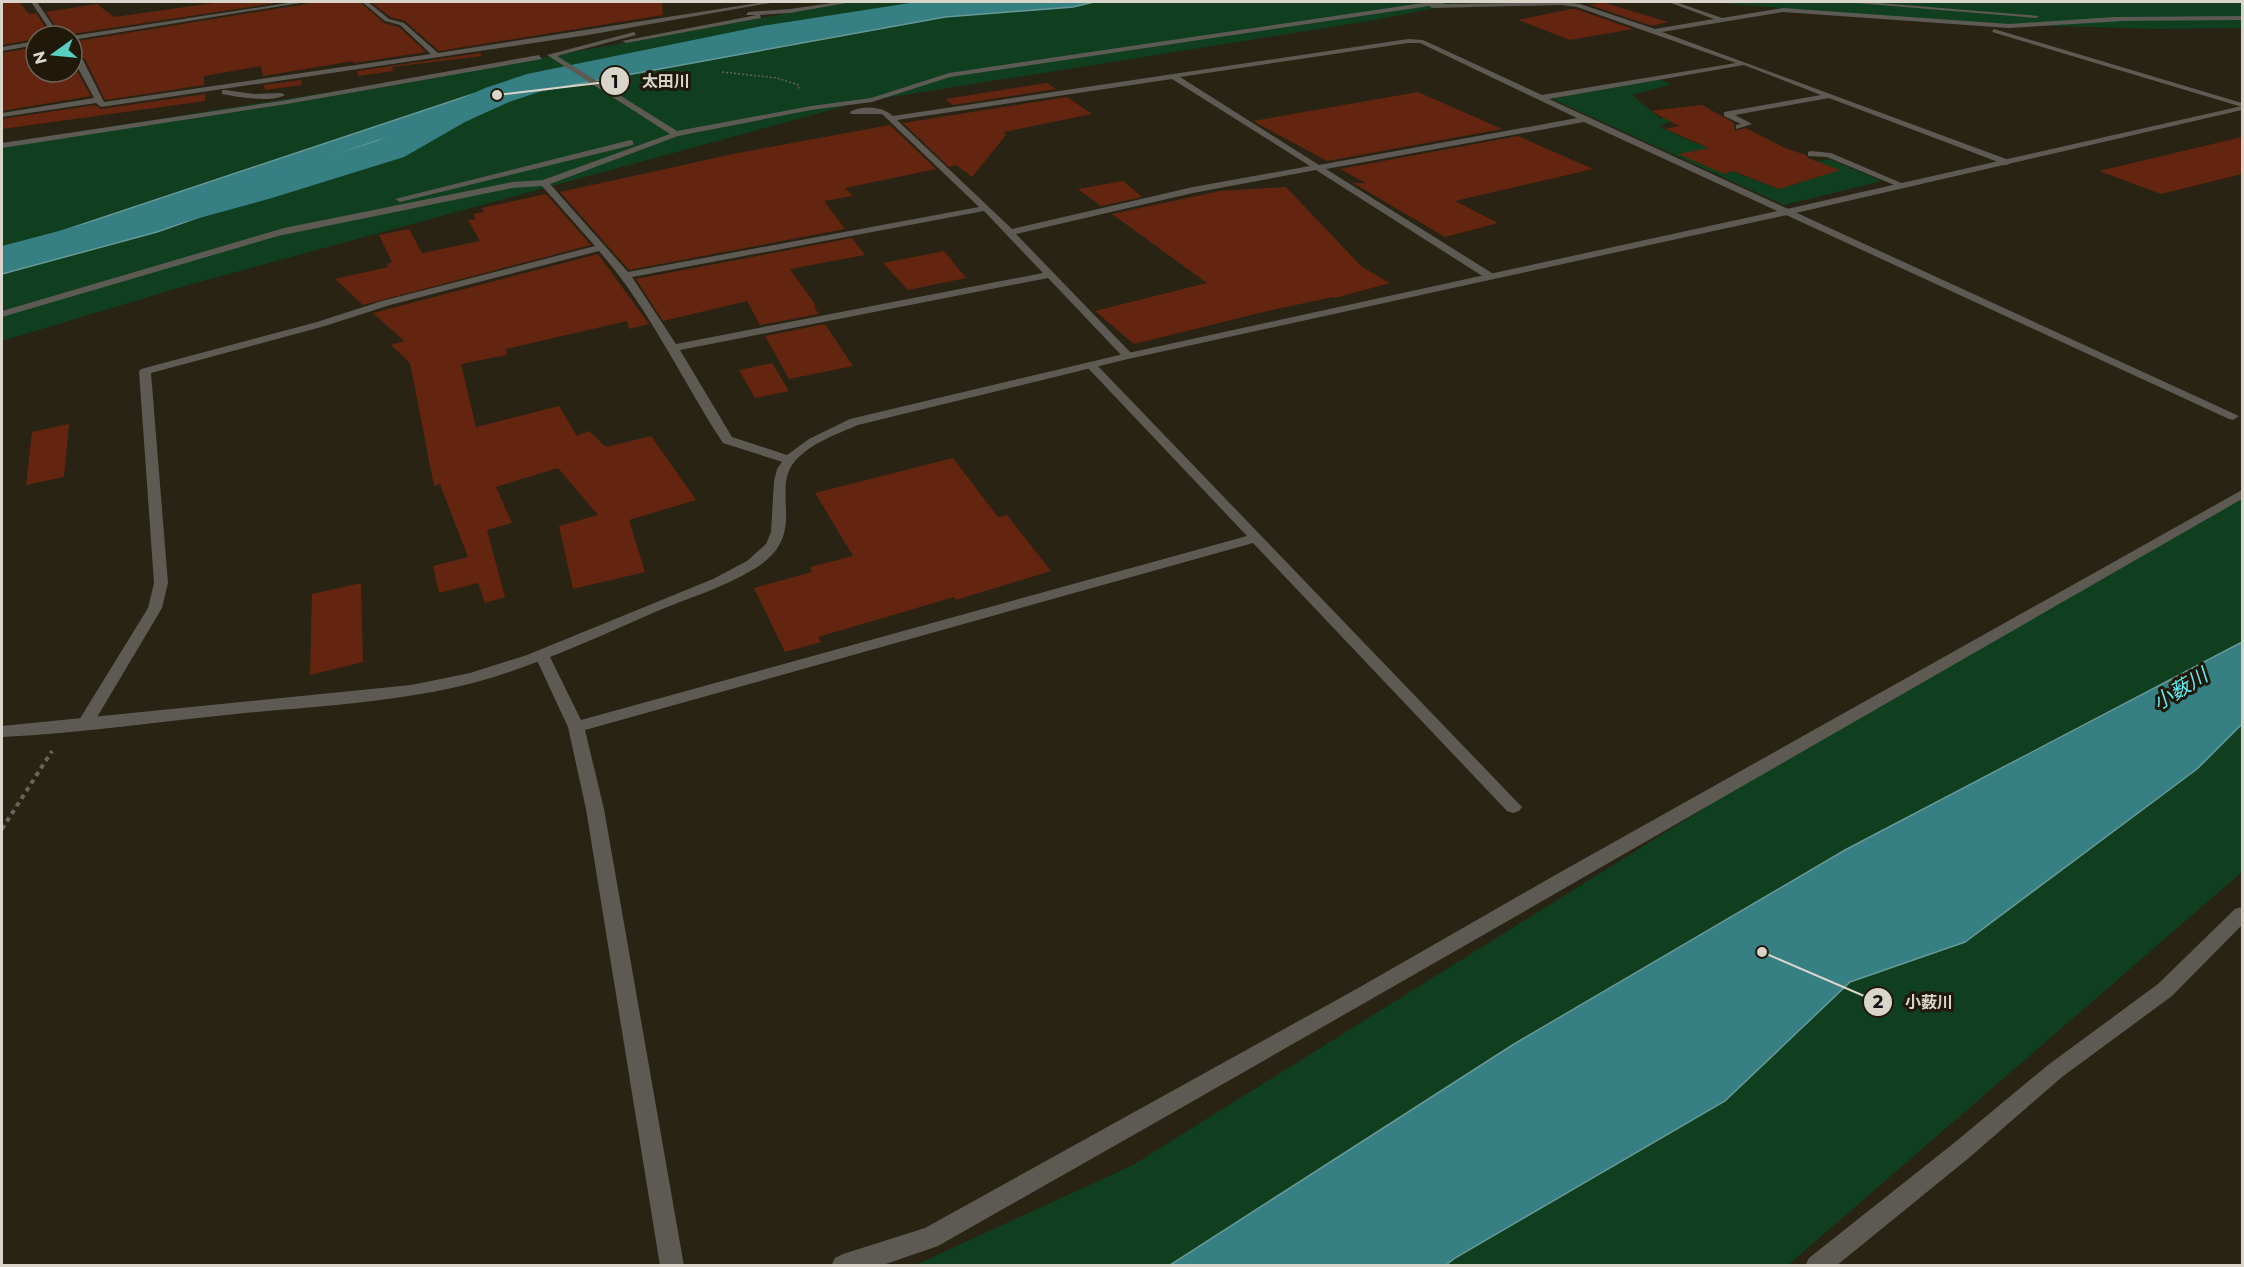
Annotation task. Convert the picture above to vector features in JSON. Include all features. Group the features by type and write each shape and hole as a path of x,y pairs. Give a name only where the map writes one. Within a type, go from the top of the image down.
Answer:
{"street":[{"path":"34,2 49,24"},
{"path":"84,36 303,2"},
{"path":"365,2 387,20 402,24 435,54"},
{"path":"84,70 101,105 588,33 772,2"},
{"path":"564,52 849,2"},
{"path":"724,126 811,108 872,100 949,75 1442,2"},
{"path":"1671,2 1722,20"},
{"path":"1847,2 2011,15 2123,19 2242,18"},
{"path":"1408,6 1562,3 1578,5 1744,63 2006,162"},
{"path":"702,6 712,11"},
{"path":"1655,31 1784,10 1809,10 1974,26 2020,26 2123,19"},
{"path":"214,88 254,96 277,96 554,56 678,24 712,11"},
{"path":"617,38 692,25 718,16 790,11"},
{"path":"1974,26 2242,106"},
{"path":"889,119 1408,40 1421,41 1585,119 2233,416"},
{"path":"2,49 24,45"},
{"path":"554,56 669,134"},
{"path":"2,146 287,102 539,57"},
{"path":"1540,98 1744,63"},
{"path":"1173,76 1491,277"},
{"path":"1739,127 1748,124 1727,114 1830,96"},
{"path":"2,115 99,100"},
{"path":"2,732 386,694 433,687 484,675 543,654 727,576 760,559 776,542 780,531 782,508 779,482 789,460 817,439 854,422 1128,356 1787,212 2242,106"},
{"path":"840,114 876,110 884,112 986,208 1128,356"},
{"path":"2,314 278,233 502,173 669,134 820,117"},
{"path":"1008,232 1193,190 1585,119"},
{"path":"278,233 512,185 544,183 655,142 669,134"},
{"path":"1812,154 1828,155 1902,185"},
{"path":"544,183 626,275 673,348 727,440 789,460"},
{"path":"626,275 986,208"},
{"path":"76,726 155,608 161,583 145,371 321,324 386,303 600,248"},
{"path":"673,348 1050,275"},
{"path":"1091,365 1513,807"},
{"path":"843,1266 930,1238 1367,993 2242,494"},
{"path":"576,727 1256,538"},
{"path":"543,654 576,727 602,839 672,1266"},
{"path":"1817,1266 1962,1150 2055,1071 2165,990 2242,914"}],"path":[{"path":"2,829 76,726"}],"green space":[{"path":"850,2 1466,2 1375,20 860,102 192,284 2,341 2,144 530,60"},
{"path":"1704,2 2242,2 2242,28 2155,29 1990,24"},
{"path":"1655,78 1672,84 1632,95 1660,118 1672,117 1676,120 1659,126 1697,144 1729,134 1747,133 1779,144 1717,165 1778,189 1799,183 1753,166 1793,169 1829,159 1882,181 1784,205 1552,99"},
{"path":"2242,490 2242,872 1788,1265 913,1266 1133,1165 1845,720"}],"water":[{"path":"988,2 1094,2 1073,7 945,17 528,93 403,132 256,182 222,209 157,232 2,274 2,251 473,94 636,59 856,21"},
{"path":"2242,642 2242,724 2197,769 1965,942 1850,982 1725,1101 1446,1265 1170,1265 1514,1044 1845,850"}],"building":[{"path":"2,2 19,2 29,14 36,13 43,24 24,24 24,41 2,45"},
{"path":"221,2 282,2 84,32 84,24 54,24 46,12 97,4 114,17"},
{"path":"308,2 360,2 384,23 399,27 426,52 263,76 261,66 204,76 204,85 105,100 84,58 84,40"},
{"path":"371,2 662,2 663,15 439,51 405,21 390,17"},
{"path":"1602,2 1668,22 1652,26 1590,5"},
{"path":"1571,9 1633,29 1570,40 1518,20"},
{"path":"24,49 24,84 84,83 91,96 2,111 2,53"},
{"path":"480,53 482,56 392,67 393,71 358,76 357,71"},
{"path":"301,80 302,85 265,90 264,85"},
{"path":"1047,83 1056,89 953,105 945,99"},
{"path":"1418,92 1502,129 1327,161 1253,121"},
{"path":"205,94 205,101 2,129 2,119 95,105 101,109"},
{"path":"1067,97 1092,114 1004,132 1006,135 972,177 956,165 949,167 903,123"},
{"path":"1702,105 1734,123 1735,131 1746,128 1785,148 1840,170 1779,189 1733,171 1724,174 1678,154 1709,148 1665,129 1679,126 1651,111"},
{"path":"890,125 936,169 845,188 853,196 824,201 845,229 629,270 560,192 738,153"},
{"path":"1518,136 1593,169 1455,201 1498,223 1445,237 1353,183 1366,183 1340,169"},
{"path":"2242,137 2242,174 2161,194 2099,171"},
{"path":"1123,181 1142,197 1101,206 1078,189"},
{"path":"1286,187 1362,267 1390,283 1335,298 1263,312 1134,344 1095,311 1207,283 1112,214 1220,191"},
{"path":"546,194 591,245 363,305 335,279 388,267 387,264 392,262 379,235 409,229 422,253 480,241 468,220 476,219 473,214 484,212 482,208"},
{"path":"852,238 865,255 790,269 816,306 814,307 819,314 760,325 747,301 663,321 636,279"},
{"path":"944,251 966,278 908,290 883,263"},
{"path":"598,254 649,324 629,329 627,321 506,349 507,355 461,364 476,427 559,406 577,436 589,431 606,447 651,436 696,500 629,520 645,572 573,589 559,526 598,515 558,468 496,487 512,523 487,530 505,597 485,603 478,583 439,593 433,566 468,557 440,484 434,486 410,363 391,345 404,341 373,313"},
{"path":"825,324 853,366 789,379 765,336"},
{"path":"772,363 789,391 755,398 739,370"},
{"path":"69,424 64,477 26,485 32,432"},
{"path":"953,458 998,517 1007,515 1051,571 956,600 954,597 818,637 821,642 785,652 754,588 812,572 810,567 853,556 815,493"},
{"path":"361,583 363,662 310,675 312,594"}],"waterway":[{"path":"2,259 258,190 391,149 453,115 497,95 539,81 818,25 987,2"}],"place":[{"name":"太田川","path":"497,95"},
{"name":"小薮川","path":"1762,952"}]}
